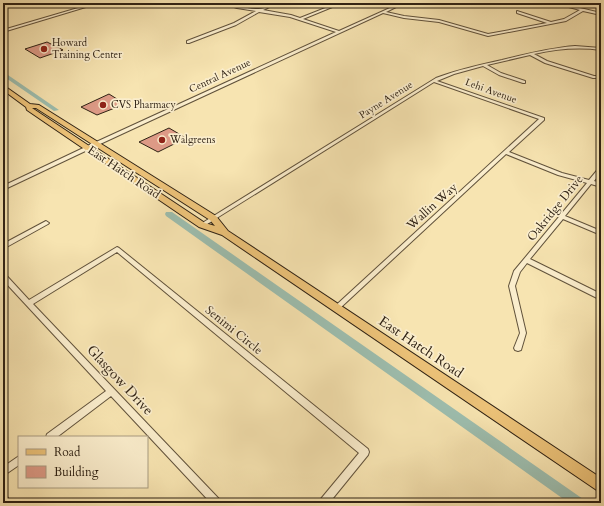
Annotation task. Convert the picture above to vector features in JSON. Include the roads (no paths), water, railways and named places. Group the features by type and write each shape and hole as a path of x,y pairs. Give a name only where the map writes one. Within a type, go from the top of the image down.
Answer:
{"main road":[{"name":"East Hatch Road","path":"3,87 29,106 29,109 202,225 225,233 601,486"},
{"name":"East Hatch Road","path":"29,106 37,106 213,218 225,233"}],"street":[{"path":"3,31 98,3"},
{"path":"224,3 301,20 338,32"},
{"path":"188,42 235,24 258,11 277,3"},
{"path":"301,20 341,3"},
{"name":"Central Avenue","path":"3,188 403,3"},
{"path":"555,3 601,14"},
{"path":"382,12 404,17 439,21 488,36 568,19 582,10"},
{"path":"518,12 551,23"},
{"name":"Payne Avenue","path":"202,225 434,81 454,72 566,47 601,49"},
{"path":"530,54 546,62 600,77"},
{"path":"484,65 500,74 524,82"},
{"name":"Lehi Avenue","path":"434,81 542,119"},
{"name":"Wallin Way","path":"336,308 542,119"},
{"path":"507,152 560,174 601,184"},
{"name":"Oakridge Drive","path":"518,348 523,333 513,297 512,286 517,271 601,169"},
{"path":"563,217 601,233"},
{"path":"3,247 46,223"},
{"name":"Senimi Circle","path":"29,303 117,249 365,452 323,503"},
{"path":"526,260 601,297"},
{"name":"Glasgow Drive","path":"3,276 217,503"},
{"path":"51,436 112,391"},
{"path":"3,472 18,461"},
{"path":"3,498 6,503"}],"waterway":[{"path":"3,74 56,110"},
{"path":"169,214 579,503"}],"place":[{"name":"Howard Training Center","path":"44,49"},
{"name":"CVS Pharmacy","path":"103,105"},
{"name":"Walgreens","path":"162,140"}]}
